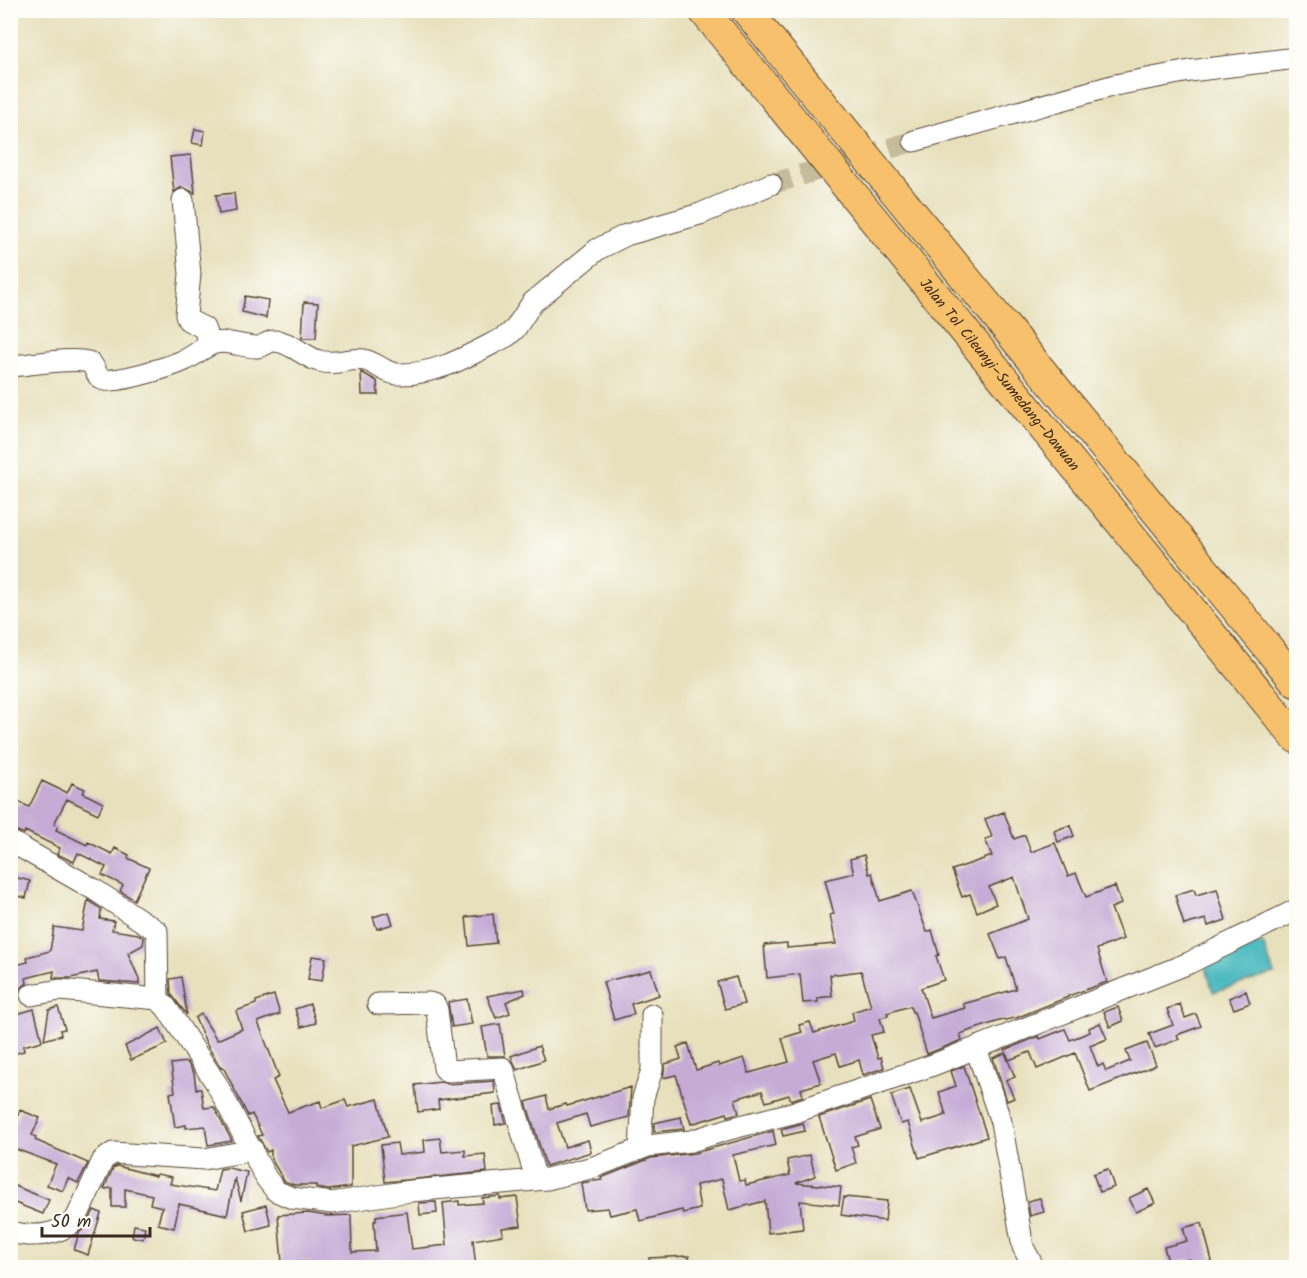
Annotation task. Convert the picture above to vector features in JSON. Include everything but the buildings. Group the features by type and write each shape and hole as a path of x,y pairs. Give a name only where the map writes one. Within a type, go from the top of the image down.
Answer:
{"highway":[{"name":"Jalan Tol Cileunyi–Sumedang–Dawuan","path":"703,10 1296,738"},
{"path":"746,10 1296,682"}],"street":[{"path":"914,141 1115,85 1190,71 1296,58"},
{"path":"10,366 66,361 88,362 92,364 99,377 106,380 137,375 182,361 210,345 230,342 258,347 276,341 318,361 332,364 367,360 382,370 396,374 444,367 507,336 515,329 532,303 598,249 626,235 700,214 771,184"},
{"path":"183,200 190,274 186,315 188,320 204,328 210,345"},
{"path":"10,841 95,890 157,931 158,999"},
{"path":"31,995 65,990 158,999 166,1007 216,1083 266,1178 276,1191 292,1198 332,1203 411,1191 536,1179 594,1167 640,1149 666,1143 691,1141 792,1113 976,1048 1189,963 1296,909"},
{"path":"378,1004 429,1003 435,1005 444,1068 447,1071 500,1067 504,1069 536,1179"},
{"path":"640,1149 643,1098 652,1070 652,1015"},
{"path":"976,1048 1001,1122 1023,1247 1034,1268"},
{"path":"10,1232 23,1236 38,1236 49,1234 71,1224 76,1220 103,1160 113,1153 204,1159 253,1150"}],"water":[{"path":"1263,943 1274,974 1213,992 1205,964"}],"tunnel":[{"path":"771,184 914,141"}]}
